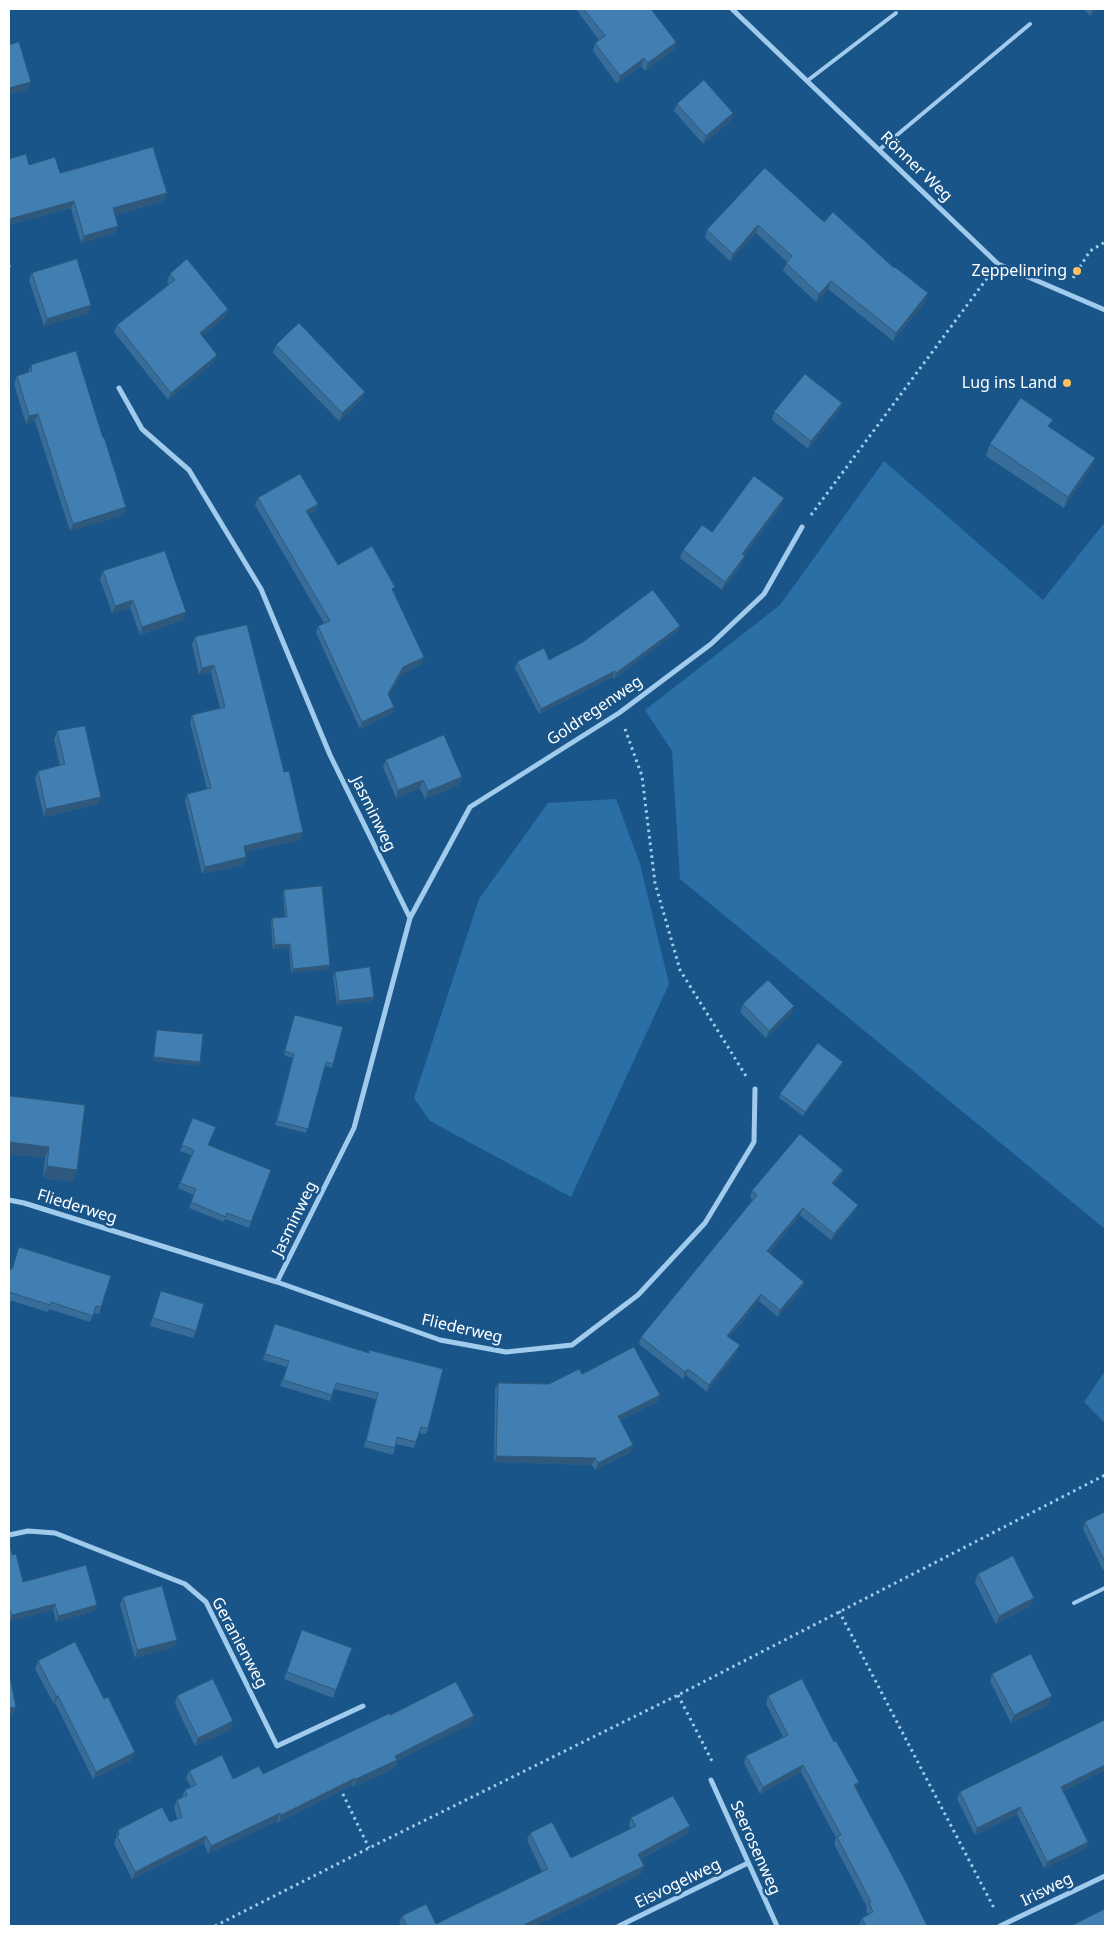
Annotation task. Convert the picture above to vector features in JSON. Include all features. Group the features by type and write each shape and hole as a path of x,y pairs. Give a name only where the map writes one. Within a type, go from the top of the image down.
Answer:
{"street":[{"name":"Rönner Weg","path":"732,9 998,264 1105,310"},
{"name":"Jasminweg","path":"120,388 142,430 189,470 261,589 330,755 410,918 354,1128 278,1282"},
{"name":"Goldregenweg","path":"410,918 470,807 619,713 711,644 764,594 802,527"},
{"name":"Fliederweg","path":"9,1200 24,1203 278,1282 440,1340 506,1352 572,1345 638,1295 705,1223 754,1142 754,1089"},
{"name":"Geranienweg","path":"9,1535 28,1531 55,1533 185,1584 206,1602 277,1746 363,1706"},
{"name":"Seerosenweg","path":"711,1780 777,1926"},
{"name":"Eisvogelweg","path":"620,1926 748,1863"},
{"name":"Irisweg","path":"1002,1926 1105,1876"}],"lane":[{"path":"807,81 896,13"},
{"path":"879,150 1030,24"},
{"path":"1074,1603 1105,1588"}],"path":[{"path":"1064,292 1090,251 1105,242"},
{"path":"802,527 998,264"},
{"path":"619,713 642,776 655,883 680,970 754,1089"},
{"path":"216,1926 678,1695 1105,1475"},
{"path":"839,1611 1002,1926"},
{"path":"678,1695 718,1772 711,1780"},
{"path":"338,1785 369,1848"}],"shaded area":[{"path":"884,461 1043,600 1105,522 1105,1229 680,879 672,751 645,710 780,605"},
{"path":"616,799 640,864 669,984 571,1197 430,1121 414,1098 479,899 548,803"},
{"path":"1105,1371 1105,1423 1084,1402"}],"building":[{"path":"584,9 651,9 676,42 648,63 644,58 620,76 595,43 605,36"},
{"path":"19,42 31,82 9,88 9,45"},
{"path":"704,80 733,113 706,136 677,104"},
{"path":"153,147 167,193 113,208 118,226 84,236 74,201 9,219 9,159 26,154 29,165 55,157 60,173"},
{"path":"765,168 824,222 833,212 894,268 928,293 896,333 831,281 819,294 786,263 792,256 758,225 733,254 707,230"},
{"path":"77,259 91,305 47,319 32,273"},
{"path":"187,259 228,309 200,333 217,355 171,393 117,325 175,280 170,274"},
{"path":"299,323 365,392 342,413 276,345"},
{"path":"76,351 126,507 73,524 38,414 29,416 17,376 32,371 31,365"},
{"path":"805,374 842,403 811,441 774,412"},
{"path":"1021,398 1053,420 1048,426 1095,458 1068,497 990,444"},
{"path":"300,474 318,504 306,511 338,565 372,546 395,587 392,589 424,657 403,667 388,694 394,707 362,722 318,626 330,621 258,498"},
{"path":"754,476 784,498 742,554 745,556 725,582 683,550 702,525 712,532"},
{"path":"165,551 186,612 142,627 133,600 115,606 103,571"},
{"path":"653,590 680,626 616,673 615,671 541,709 517,662 544,648 549,660 583,642"},
{"path":"247,625 284,772 289,771 303,832 244,846 246,857 205,867 187,794 211,788 192,715 225,707 214,665 202,668 195,637"},
{"path":"85,726 101,797 46,809 38,771 65,764 57,731"},
{"path":"444,735 462,777 428,791 423,780 398,790 386,760"},
{"path":"322,886 330,965 293,969 290,944 275,945 272,918 287,917 284,890"},
{"path":"370,967 374,997 339,1001 335,972"},
{"path":"768,980 794,1006 769,1031 743,1004"},
{"path":"295,1015 343,1027 333,1064 326,1062 308,1129 277,1121 294,1054 285,1051"},
{"path":"157,1030 203,1034 200,1062 154,1057"},
{"path":"818,1043 843,1062 805,1112 780,1094"},
{"path":"10,1096 85,1105 77,1170 47,1166 49,1147 9,1142"},
{"path":"193,1118 216,1127 208,1145 271,1170 251,1222 227,1213 226,1217 191,1202 196,1189 180,1183 194,1150 182,1145"},
{"path":"800,1134 843,1170 832,1183 858,1205 834,1234 803,1208 767,1251 804,1282 780,1310 761,1294 727,1336 740,1345 709,1385 688,1369 685,1372 641,1337 757,1195 752,1191"},
{"path":"19,1247 111,1276 101,1307 96,1306 93,1316 51,1302 50,1305 9,1292 9,1269 12,1269"},
{"path":"161,1291 204,1304 196,1331 153,1318"},
{"path":"275,1324 369,1353 369,1350 443,1369 428,1428 421,1427 416,1442 397,1437 395,1448 366,1441 378,1393 336,1383 332,1395 283,1380 289,1361 265,1354"},
{"path":"634,1347 660,1395 618,1416 633,1445 598,1463 595,1458 496,1456 498,1383 549,1384 579,1369 582,1374"},
{"path":"1105,1512 1105,1562 1085,1522"},
{"path":"9,1540 12,1555 16,1554 23,1582 86,1565 97,1605 58,1616 55,1604 12,1615 9,1608"},
{"path":"1013,1556 1034,1598 999,1616 978,1574"},
{"path":"162,1586 177,1640 137,1650 123,1597"},
{"path":"302,1630 352,1648 336,1690 287,1672"},
{"path":"75,1642 104,1699 108,1697 135,1752 96,1772 58,1696 56,1696 38,1661"},
{"path":"1031,1654 1052,1696 1014,1715 992,1674"},
{"path":"9,1673 16,1707 9,1708"},
{"path":"213,1679 233,1721 198,1738 177,1696"},
{"path":"802,1679 834,1742 836,1741 859,1782 854,1785 907,1884 927,1926 866,1926 862,1918 873,1912 869,1903 871,1902 837,1837 841,1835 803,1765 763,1787 746,1756 788,1735 768,1696"},
{"path":"456,1682 474,1716 395,1756 397,1760 355,1778 281,1815 280,1813 211,1846 206,1836 135,1872 117,1836 119,1835 118,1830 162,1807 170,1822 182,1817 177,1800 187,1795 185,1790 196,1785 189,1771 222,1755 233,1779 259,1766 263,1774"},
{"path":"1105,1720 1105,1765 1061,1787 1088,1842 1047,1862 1020,1807 977,1828 960,1792"},
{"path":"673,1796 690,1826 638,1854 644,1866 522,1926 407,1926 402,1916 426,1904 436,1924 548,1869 530,1833 552,1822 571,1858 636,1826 631,1818"},
{"path":"1105,1909 1105,1926 1071,1926"}],"place":[{"name":"Zeppelinring","path":"1077,271"},
{"name":"Lug ins Land","path":"1067,383"}]}
